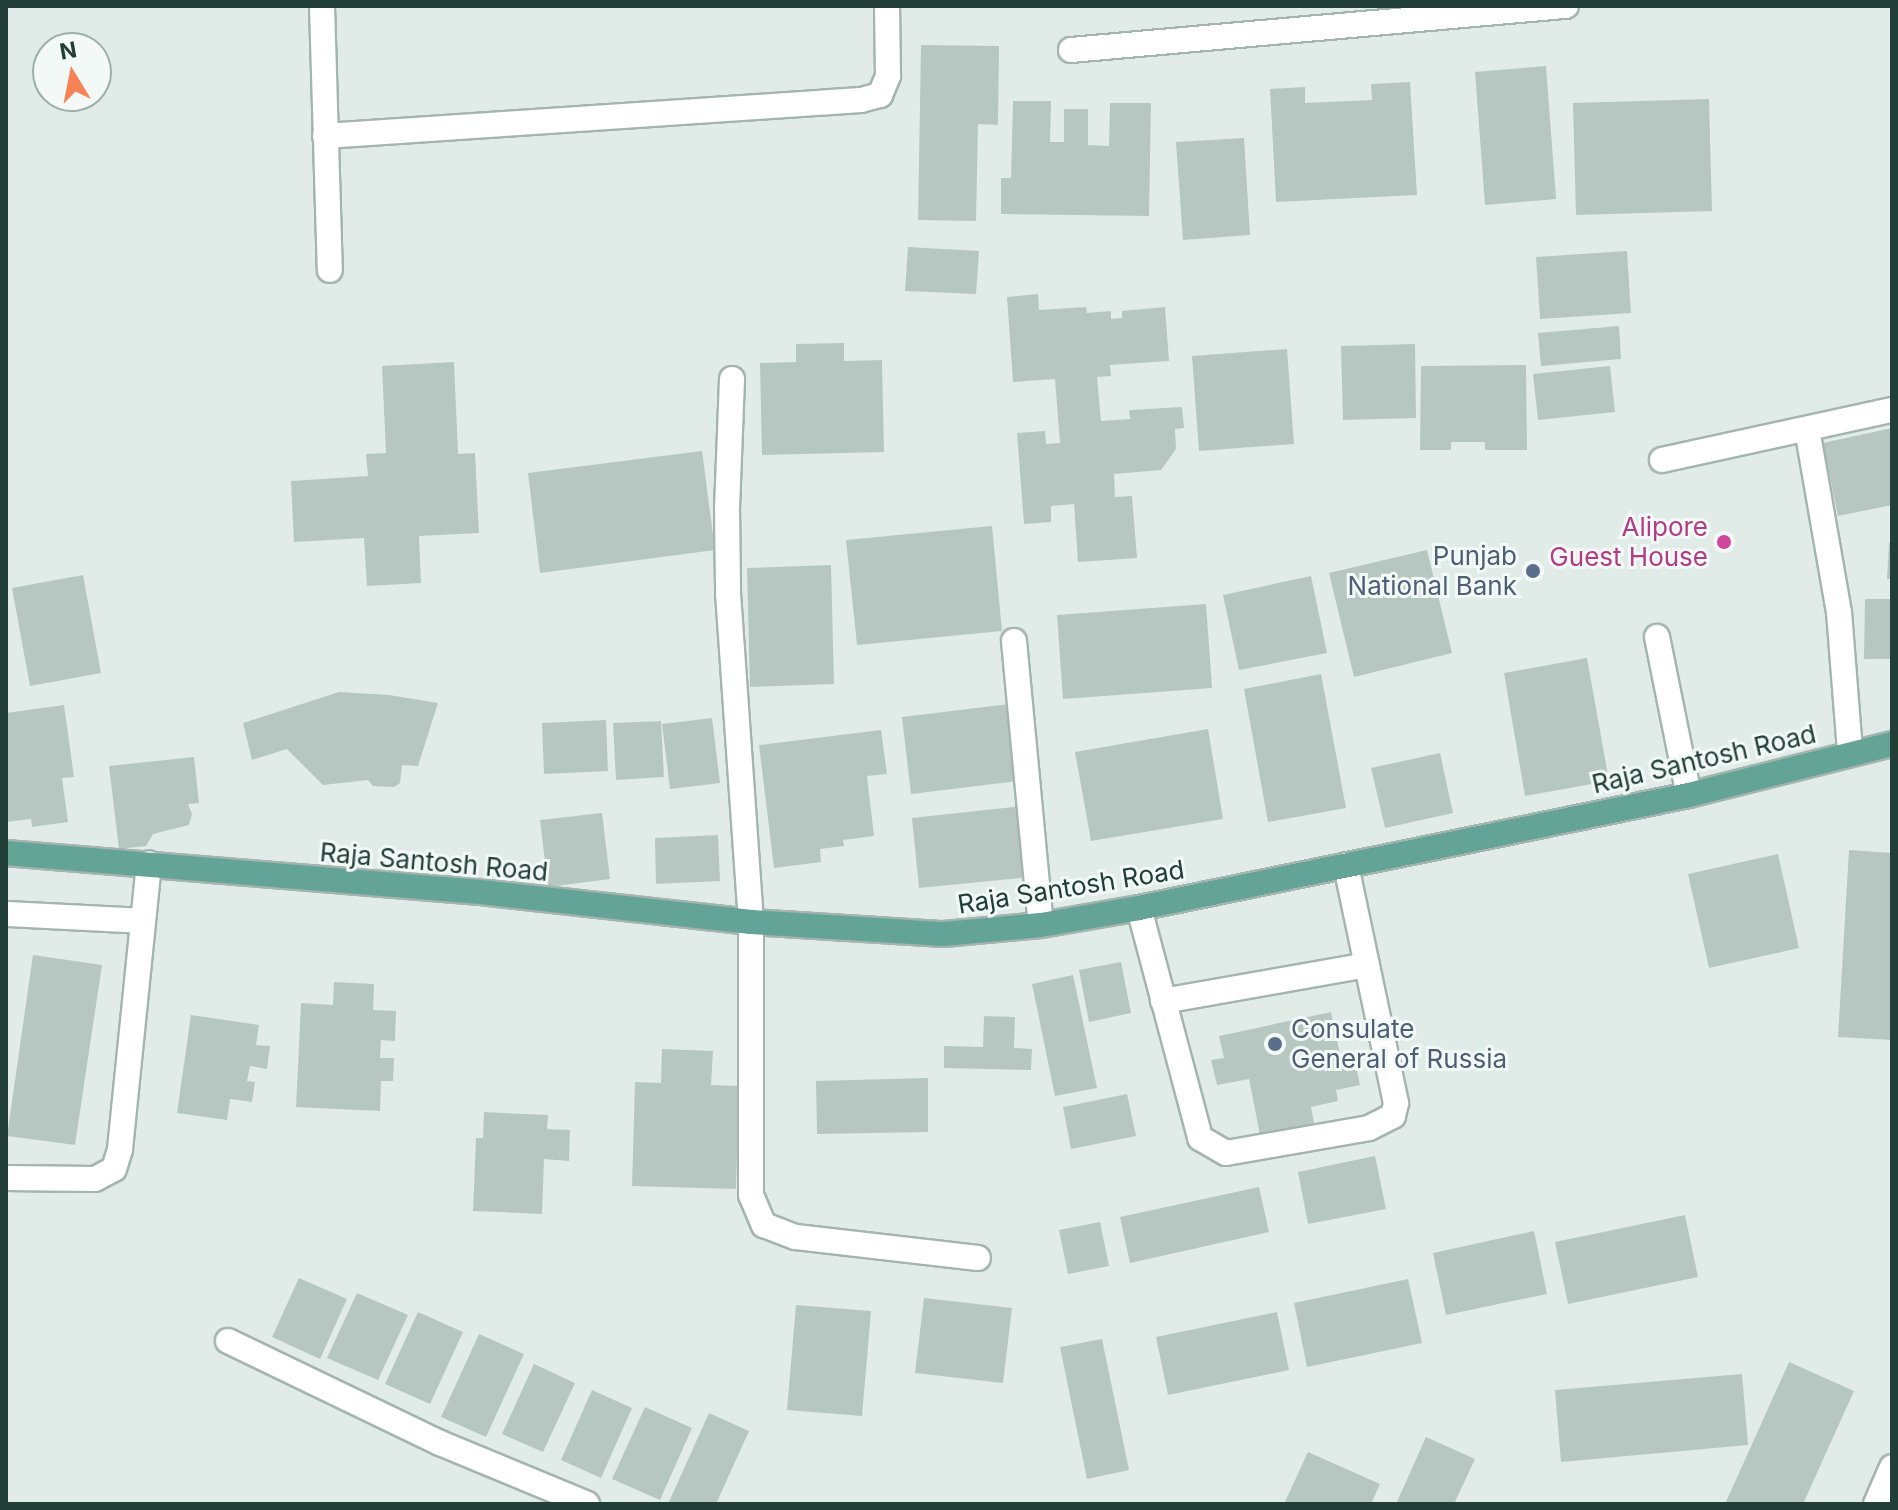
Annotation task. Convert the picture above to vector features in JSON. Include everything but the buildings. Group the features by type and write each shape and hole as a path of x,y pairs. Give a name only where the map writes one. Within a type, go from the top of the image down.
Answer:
{"main road":[{"name":"Raja Santosh Road","path":"6,853 149,863 751,922 944,934 1041,925 1139,908 1689,795 1892,744"}],"street":[{"path":"322,6 330,270"},
{"path":"325,136 861,100 880,95 888,76 887,6"},
{"path":"1071,50 1566,6"},
{"path":"732,379 727,507 728,593 751,922 751,1195 764,1225 796,1237 978,1258"},
{"path":"1662,460 1892,410"},
{"path":"1807,429 1839,612 1850,753"},
{"path":"1657,637 1689,795"},
{"path":"1014,641 1041,925"},
{"path":"6,1178 95,1179 114,1169 120,1149 149,863"},
{"path":"1139,908 1200,1138 1226,1153 1369,1128 1393,1116 1396,1103 1346,865"},
{"path":"6,914 143,921"},
{"path":"1163,1001 1367,965"},
{"path":"228,1341 440,1443 587,1504"},
{"path":"1876,1504 1892,1467"}],"place":[{"name":"Alipore Guest House","path":"1724,542"},
{"name":"Punjab National Bank","path":"1533,571"},
{"name":"Consulate General of Russia","path":"1275,1044"}]}
